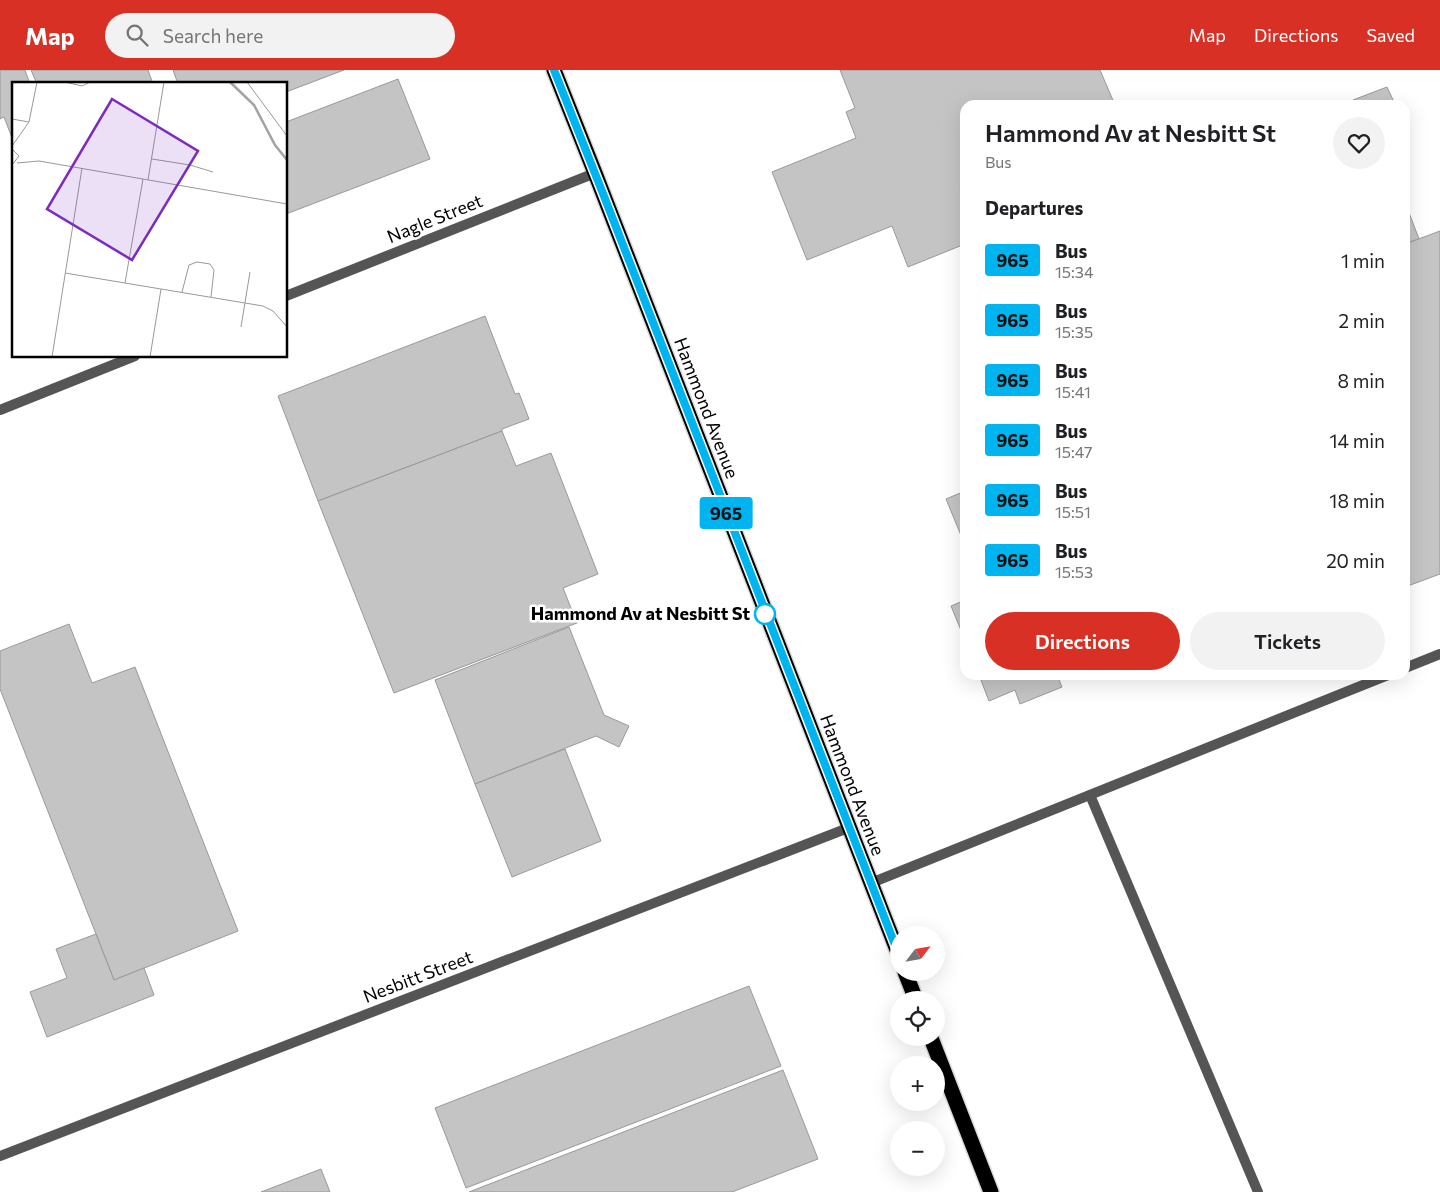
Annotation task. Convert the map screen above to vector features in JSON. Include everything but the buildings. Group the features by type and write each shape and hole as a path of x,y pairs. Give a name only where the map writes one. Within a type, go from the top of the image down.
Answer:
{"highway":[{"name":"Hammond Avenue","path":"554,70 890,932"},
{"path":"934,1046 991,1192"}],"street":[{"name":"Nagle Street","path":"288,295 595,173"},
{"path":"0,410 129,358"},
{"path":"1410,666 1440,654"},
{"path":"871,883 1376,680"},
{"path":"1090,795 1258,1192"},
{"name":"Nesbitt Street","path":"0,1156 848,828"}],"bus line":[{"name":"965","path":"554,70 890,932"}],"place":[{"name":"Hammond Av at Nesbitt St","path":"765,614"}]}
